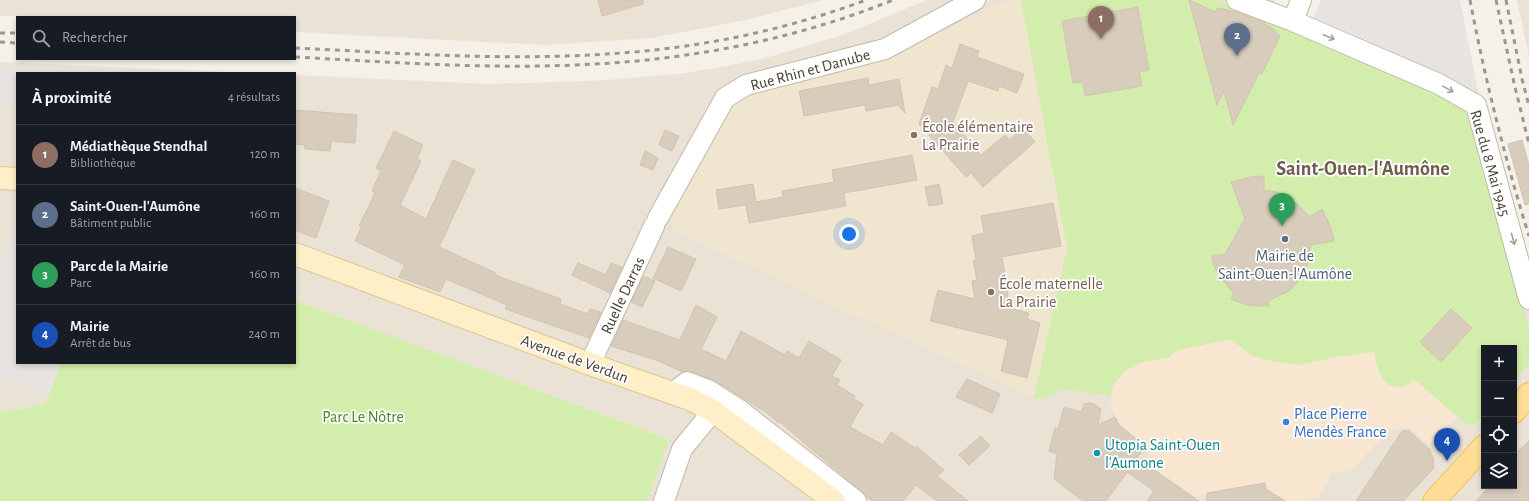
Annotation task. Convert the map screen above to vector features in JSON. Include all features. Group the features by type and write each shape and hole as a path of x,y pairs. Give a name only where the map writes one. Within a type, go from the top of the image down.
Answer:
{"main road":[{"path":"0,178 16,179"},
{"name":"Avenue de Verdun","path":"296,254 590,364 692,400 713,411 834,501"},
{"path":"1517,408 1529,394"},
{"path":"1434,501 1481,449"}],"street":[{"name":"Rue Rhin et Danube","path":"656,222 726,98 746,85 885,49 975,0"},
{"path":"1237,0 1293,21 1301,0"},
{"name":"Rue du 8 Mai 1945","path":"1293,21 1439,84 1476,105 1529,299"},
{"name":"Ruelle Darras","path":"590,364 656,222"},
{"path":"673,393 687,382 708,390 738,409 856,501"},
{"path":"668,499 682,449 713,411"}],"shaded area":[{"path":"0,0 824,0 745,20 652,38 544,45 296,32 296,16 0,16"},
{"path":"927,0 1275,0 1274,3 1381,46 1479,97 1529,276 1529,501 647,501 669,439 296,300 296,75 488,84 592,81 680,74 759,60 840,36"},
{"path":"1009,0 1021,0 1067,249 1034,398 674,231 670,212 674,198 686,193 728,107 749,92 889,55"},
{"path":"1321,0 1460,0 1479,97 1381,46 1314,18"},
{"path":"1517,0 1529,0 1529,57"},
{"path":"0,62 227,72 16,72 16,364 61,364 46,403 0,413"},
{"path":"0,68 78,72 16,72 16,104 0,105"},
{"path":"16,221 16,364 60,364 49,395 0,378 0,267"},
{"name":"Place Pierre Mendès France","path":"1231,339 1251,355 1321,361 1335,357 1375,352 1381,376 1409,385 1414,378 1458,417 1429,445 1410,428 1391,429 1353,468 1331,474 1319,497 1302,501 1285,501 1266,489 1265,483 1192,496 1150,467 1146,446 1120,426 1111,406 1113,385 1125,371 1139,363 1169,357 1176,351"}],"green space":[{"path":"1021,0 1216,0 1371,57 1468,110 1529,329 1529,364 1517,378 1517,345 1481,345 1481,418 1473,427 1458,417 1414,379 1406,385 1398,387 1389,385 1380,374 1374,352 1335,357 1299,365 1271,361 1251,355 1231,339 1176,351 1169,357 1139,363 1125,371 1113,385 1111,396 1065,389 1044,398 1034,398 1067,248"},
{"name":"Parc Le Nôtre","path":"296,300 669,439 647,501 0,501 0,413 46,403 61,364 296,364"}],"building":[{"path":"598,0 643,0 643,4 602,16"},
{"path":"1189,0 1215,12 1217,8 1229,10 1261,21 1280,36 1262,74 1259,73 1233,125 1224,91 1217,105"},
{"path":"1138,7 1149,70 1139,72 1142,86 1085,96 1083,82 1073,83 1062,21"},
{"path":"960,44 979,51 977,57 1024,74 1017,93 999,86 998,91 968,81 953,122 981,155 1005,135 1009,140 1023,128 1035,142 983,187 971,173 966,177 919,124 932,87 938,89 946,65 952,68"},
{"path":"868,78 869,85 899,79 905,113 898,105 866,111 865,105 804,116 799,91"},
{"path":"296,110 357,115 355,143 331,141 330,151 305,149 305,145 296,144"},
{"path":"665,130 679,136 672,151 659,145"},
{"path":"394,131 423,145 417,159 421,161 400,205 426,219 453,160 475,170 439,247 496,273 495,275 561,299 560,304 588,314 590,309 601,312 589,338 505,309 507,305 446,279 440,292 399,277 405,265 355,241 361,228 359,226 375,193 372,191 381,171 376,168"},
{"path":"1522,140 1529,165 1529,204 1525,205 1508,144"},
{"path":"645,151 658,158 653,170 640,165"},
{"path":"912,155 917,180 844,193 846,206 749,223 746,205 719,209 716,190 753,184 756,202 783,197 782,191 834,182 832,170"},
{"name":"Mairie de Saint-Ouen-l'Aumône","path":"1264,176 1264,190 1276,192 1287,197 1310,217 1322,209 1331,228 1334,241 1311,245 1307,266 1298,282 1289,291 1268,301 1269,306 1247,305 1231,299 1234,294 1219,276 1213,264 1212,256 1225,254 1245,219 1231,182 1251,177"},
{"path":"939,184 943,204 929,206 925,187"},
{"path":"296,188 329,201 316,238 296,230"},
{"path":"1053,203 1061,246 1002,257 1008,294 1005,307 1029,313 1027,319 1040,323 1027,378 1001,371 1008,340 930,321 938,290 975,299 972,281 977,280 973,260 976,260 972,236 984,233 981,216"},
{"path":"668,247 696,259 681,291 653,278"},
{"path":"578,263 606,275 611,263 622,267 610,293 572,275"},
{"path":"643,276 655,281 642,307 631,302"},
{"path":"696,305 717,317 701,349 726,361 741,331 785,355 787,351 799,358 809,341 841,360 832,376 840,380 837,385 855,396 854,399 863,404 850,427 883,445 891,432 915,448 917,447 944,470 937,476 968,501 937,501 916,485 903,501 872,501 780,422 779,423 767,413 714,380 691,371 683,372 656,360 611,346 623,320 680,340"},
{"path":"1451,309 1472,328 1441,362 1420,342"},
{"path":"967,379 1000,394 992,413 956,397"},
{"name":"Utopia Saint-Ouen l'Aumone","path":"1090,403 1101,409 1098,425 1115,417 1120,426 1146,446 1137,458 1199,501 1147,501 1154,491 1127,472 1106,501 1083,501 1054,479 1057,454 1049,451 1055,428 1058,429 1064,407 1082,412 1084,404"},
{"path":"1402,431 1409,431 1430,450 1433,457 1434,468 1403,501 1356,501"},
{"path":"981,436 990,446 969,465 959,455"},
{"path":"1529,441 1529,501 1476,501 1487,489 1517,489 1517,452"},
{"path":"1265,483 1266,489 1285,501 1207,501 1207,493"}],"railway":[{"path":"296,48 412,54 528,57 639,52 738,37 803,21 866,0"},
{"path":"296,57 505,66 616,63 697,53 776,38 816,27 893,0"},
{"path":"1470,0 1496,119 1529,236"},
{"path":"1496,0 1529,144"},
{"path":"1506,0 1529,106"},
{"path":"0,33 16,33"},
{"path":"0,42 16,43"}],"place":[{"name":"Médiathèque Stendhal","path":"1101,39"},
{"name":"Saint-Ouen-l'Aumône","path":"1237,56"},
{"name":"École élémentaire La Prairie","path":"914,135"},
{"name":"Parc de la Mairie","path":"1282,226"},
{"name":"Mairie de Saint-Ouen-l'Aumône","path":"1285,239"},
{"name":"École maternelle La Prairie","path":"991,292"},
{"name":"Place Pierre Mendès France","path":"1286,422"},
{"name":"Utopia Saint-Ouen l'Aumone","path":"1097,453"},
{"name":"Mairie","path":"1447,461"}],"district":[{"name":"Saint-Ouen-l'Aumône","path":"1363,168"}]}
